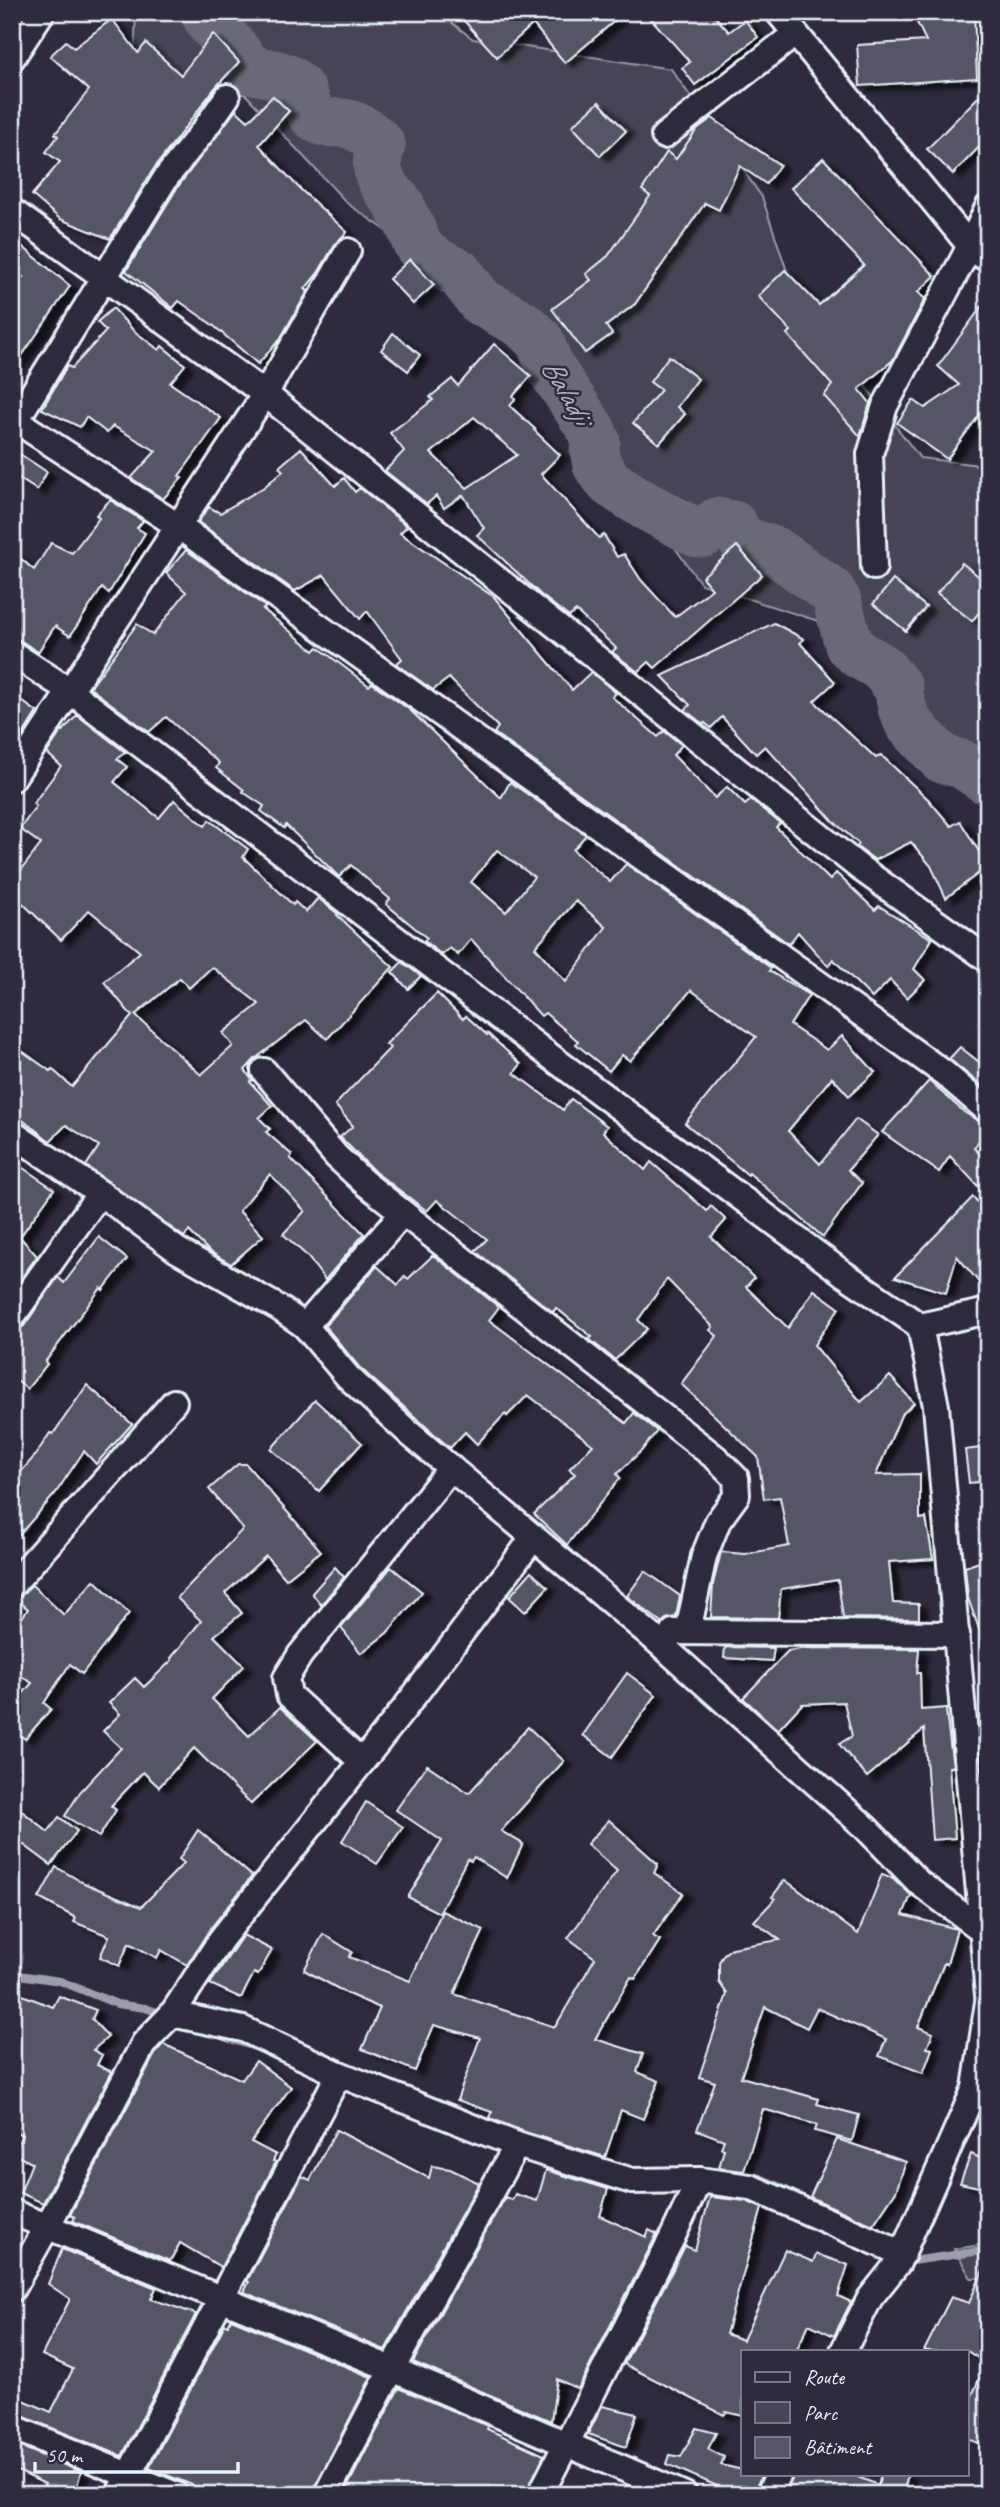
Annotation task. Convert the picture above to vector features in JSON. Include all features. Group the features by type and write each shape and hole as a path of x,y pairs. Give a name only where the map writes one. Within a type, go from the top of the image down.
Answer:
{"street":[{"path":"12,58 42,12"},
{"path":"778,12 979,253"},
{"path":"664,136 795,34"},
{"path":"227,97 164,179 14,422 178,526 944,1073 988,1111"},
{"path":"874,567 870,453 885,405 979,253 988,207"},
{"path":"12,211 265,394 860,868 986,958"},
{"path":"12,779 265,394 348,251"},
{"path":"12,653 70,691 576,1075 844,1274 920,1326 936,1406 988,1996"},
{"path":"264,1071 336,1156 403,1213 716,1458 736,1478 737,1495 718,1521 704,1556 688,1631"},
{"path":"12,1133 177,1250 279,1308 305,1326 348,1377 451,1468 648,1633 866,1828 919,1883 981,1929"},
{"path":"12,1317 100,1193"},
{"path":"305,1326 403,1213"},
{"path":"920,1326 988,1311"},
{"path":"12,1585 174,1402"},
{"path":"362,1762 289,1695 286,1678 309,1644 451,1468"},
{"path":"12,2289 144,2043 172,2014 222,1938 404,1710 534,1537"},
{"path":"648,1633 688,1631 957,1634"},
{"path":"844,2350 870,2298 901,2258 975,2088 988,2002"},
{"path":"172,2014 243,2029 339,2074 517,2145 632,2181 699,2180 750,2187 901,2258"},
{"path":"123,2485 339,2074"},
{"path":"326,2495 392,2369 517,2145"},
{"path":"540,2495 699,2180"},
{"path":"12,2213 392,2369 685,2495"},
{"path":"12,2427 123,2485 176,2495"},
{"path":"768,2495 778,2476"}],"green space":[{"name":"Baladji","path":"136,12 438,12 473,39 671,69 762,197 794,292 920,458 988,466 988,803 893,730 885,700 850,631 701,584 610,458 465,285 348,204 246,95 134,62"},
{"path":"988,2244 988,2278 971,2278 954,2249"}],"building":[{"path":"456,12 625,12 565,63 533,24 497,57"},
{"path":"645,12 711,12 729,32 745,20 758,37 695,85 682,68 690,62"},
{"path":"912,12 974,12 977,78 860,86 857,45 926,41"},
{"path":"112,19 138,53 146,43 181,75 213,34 239,62 215,88 153,170 110,239 60,219 32,195 60,162 46,152 58,136 55,134 89,90 50,56 66,41 74,48"},
{"path":"988,87 988,138 953,174 927,149"},
{"path":"273,96 289,111 259,145 299,188 347,232 335,244 305,289 308,291 280,339 258,364 214,326 179,301 173,308 126,271 177,188 236,110 248,121"},
{"path":"599,102 626,131 600,156 572,126"},
{"path":"712,118 780,165 766,184 740,166 719,210 705,203 635,304 606,326 612,334 585,353 552,309 591,280 586,274 608,256 650,196 642,190 667,152 676,159 697,129"},
{"path":"823,158 935,276 918,292 925,299 893,360 859,389 870,403 860,436 824,396 832,385 787,334 791,331 758,296 785,270 819,305 864,265 791,188"},
{"path":"12,238 70,286 12,370 12,289 23,277 12,269"},
{"path":"410,259 434,285 413,304 389,279"},
{"path":"988,298 988,403 947,459 897,423 913,400 925,408 959,385 938,366"},
{"path":"113,308 133,330 159,350 162,346 185,365 170,383 221,418 179,476 182,478 163,499 131,478 156,451 113,426 107,433 86,417 80,427 42,409 67,366 72,368 106,331 97,322"},
{"path":"393,333 420,355 408,371 381,350"},
{"path":"494,344 531,376 513,396 515,399 510,406 560,455 541,474 599,538 604,535 617,557 624,554 641,580 675,617 712,589 702,577 737,546 762,575 655,668 649,662 638,672 612,652 616,648 576,611 569,617 541,595 477,535 484,528 463,495 444,508 436,496 427,504 385,471 404,451 390,433 433,400 430,397 452,379 458,386","holes":["474,417 517,455 467,488 431,453"]},
{"path":"669,356 698,379 677,407 685,414 659,444 633,423 661,390 650,382"},
{"path":"301,448 335,486 344,478 355,492 360,488 407,526 400,533 494,597 572,690 591,672 616,693 612,697 658,737 664,731 682,745 673,755 715,798 727,787 745,805 751,800 780,823 776,827 830,880 836,873 875,910 879,906 932,939 914,969 925,980 907,998 890,980 872,998 833,959 828,966 798,932 789,944 494,733 498,727 449,678 433,690 396,664 402,659 367,611 360,619 324,575 295,591 198,522 209,507 220,513 264,487 283,471 279,467"},
{"path":"20,454 47,472 37,490 12,474 12,466"},
{"path":"110,500 143,521 137,528 145,533 109,593 102,588 70,636 55,626 38,652 12,635 12,551 34,570 51,543 72,553 99,518 96,515"},
{"path":"186,550 266,607 263,609 314,651 318,647 369,686 372,683 410,710 501,798 510,782 586,835 573,850 610,882 626,864 771,968 769,971 809,995 790,1025 827,1050 842,1036 875,1072 849,1096 832,1077 788,1131 820,1164 856,1119 878,1135 848,1170 862,1183 823,1237 749,1173 748,1175 685,1123 756,1037 691,990 630,1061 622,1055 609,1071 576,1044 578,1041 545,1013 541,1016 471,939 458,955 450,948 442,955 424,941 427,938 386,904 390,899 351,865 339,877 286,825 284,828 261,811 264,806 216,768 219,763 166,717 149,732 90,688 137,624 153,635 186,592 166,573","holes":["497,850 534,877 506,912 471,882","576,901 606,927 566,982 535,947"]},
{"path":"962,563 988,584 988,601 972,621 937,593"},
{"path":"893,580 926,607 906,631 873,604"},
{"path":"774,623 804,639 800,643 835,682 814,701 876,758 881,755 928,799 951,826 960,821 988,866 946,898 931,866 911,842 875,860 857,847 859,844 834,822 765,746 756,754 722,717 711,728 703,724 685,710 690,705 662,676"},
{"path":"12,694 37,712 12,752"},
{"path":"77,715 125,752 117,759 127,767 114,782 159,818 174,800 205,826 209,820 248,849 243,857 293,905 295,902 306,912 318,898 393,967 327,1039 306,1020 255,1059 245,1070 252,1080 250,1082 272,1106 259,1118 270,1129 266,1132 292,1155 290,1158 364,1234 325,1280 307,1256 283,1234 305,1211 270,1174 239,1211 263,1236 231,1264 209,1251 189,1231 184,1237 86,1166 99,1146 66,1125 50,1141 12,1112 12,1044 50,1071 52,1069 72,1087 132,1016 104,982 140,952 89,910 61,940 12,893 12,882 41,844 20,829 36,806 33,804 61,766 47,753","holes":["212,967 259,1004 223,1033 233,1046 201,1075 135,1015 180,978 189,988"]},
{"path":"402,962 421,976 408,989 392,972"},
{"path":"437,993 463,1019 466,1016 521,1064 514,1073 563,1110 571,1099 607,1126 603,1132 645,1170 651,1162 707,1211 711,1206 726,1220 711,1237 754,1278 746,1287 788,1328 814,1290 839,1308 814,1345 861,1402 890,1376 914,1403 901,1415 876,1475 920,1474 920,1519 926,1518 933,1559 889,1562 893,1603 919,1604 919,1619 843,1618 838,1580 781,1589 778,1618 711,1617 713,1584 721,1552 745,1554 789,1546 780,1497 764,1499 758,1457 681,1384 717,1336 710,1330 713,1327 667,1279 638,1320 647,1329 615,1360 556,1308 553,1312 475,1251 487,1239 437,1200 427,1211 375,1172 340,1137 353,1126 335,1105 390,1048 386,1044"},
{"path":"960,1047 988,1069 987,1090 949,1059"},
{"path":"929,1081 964,1112 988,1127 974,1148 988,1162 988,1197 950,1156 939,1172 882,1132"},
{"path":"20,1166 54,1189 20,1237 37,1256 12,1291 12,1177"},
{"path":"973,1197 988,1213 988,1293 957,1256 946,1293 895,1277"},
{"path":"99,1237 127,1259 103,1290 101,1288 27,1389 12,1377 12,1332 24,1326 58,1277 64,1283"},
{"path":"433,1255 499,1307 489,1320 626,1423 634,1413 657,1431 617,1474 620,1478 567,1545 534,1514 575,1474 569,1469 593,1445 528,1395 507,1416 505,1414 477,1444 465,1432 450,1448 359,1367 325,1326 377,1266 398,1285 405,1276 408,1279"},
{"path":"87,1385 132,1424 96,1464 84,1451 55,1494 12,1543 12,1482 50,1433 53,1434"},
{"path":"315,1400 362,1443 319,1491 271,1449"},
{"path":"988,1447 988,1481 969,1483 965,1450"},
{"path":"238,1464 246,1464 321,1551 286,1579 266,1556 225,1593 242,1613 214,1636 244,1666 212,1699 249,1736 280,1707 317,1741 251,1804 194,1748 159,1787 143,1772 111,1806 116,1810 99,1837 65,1816 80,1792 121,1748 103,1731 120,1714 109,1703 135,1678 144,1687 172,1660 201,1621 177,1598 243,1529 209,1489"},
{"path":"988,1559 988,1645 985,1646 968,1598 965,1567"},
{"path":"335,1567 344,1577 321,1605 312,1593"},
{"path":"391,1567 422,1592 387,1633 361,1653 341,1628"},
{"path":"645,1571 680,1596 676,1617 666,1619 662,1623 627,1596"},
{"path":"531,1572 548,1587 525,1612 509,1597"},
{"path":"94,1580 129,1613 82,1674 70,1664 44,1703 51,1709 25,1739 12,1729 12,1706 32,1683 12,1670 12,1632 28,1609 16,1599 32,1585 64,1615"},
{"path":"725,1647 774,1648 772,1661 724,1658"},
{"path":"807,1648 919,1649 917,1673 920,1673 921,1710 948,1708 946,1711 953,1767 949,1767 955,1838 932,1840 924,1729 867,1777 839,1744 852,1736 844,1702 802,1704 778,1730 743,1698 788,1651"},
{"path":"627,1673 656,1695 612,1757 583,1735"},
{"path":"528,1727 564,1761 501,1831 523,1844 507,1878 474,1857 471,1861 467,1859 439,1913 408,1897 442,1841 396,1810 427,1765 469,1793"},
{"path":"366,1802 403,1827 377,1864 342,1841"},
{"path":"12,1803 48,1832 59,1817 77,1831 51,1865 12,1836"},
{"path":"609,1820 658,1864 654,1873 683,1893 653,1936 660,1940 635,1979 631,1977 595,2039 643,2054 637,2072 659,2081 643,2119 621,2110 605,2157 522,2131 490,2118 492,2112 457,2100 480,2038 434,2025 415,2071 362,2049 380,2008 304,1970 323,1934 352,1952 349,1957 410,1981 442,1911 484,1930 454,1994 555,2027 595,1958 568,1938 617,1871 587,1844"},
{"path":"198,1830 252,1876 210,1929 187,1965 161,1950 157,1958 129,1943 119,1966 100,1957 109,1936 74,1922 76,1918 39,1898 56,1867 84,1883 141,1907 184,1863 179,1859"},
{"path":"882,1874 893,1878 911,1895 903,1915 957,1929 947,1964 944,1963 918,2027 933,2033 927,2048 932,2049 923,2073 879,2056 886,2039 817,2008 807,2028 765,2007 741,2077 819,2099 817,2104 859,2115 852,2141 815,2131 817,2125 763,2109 744,2171 719,2168 724,2140 697,2130 715,2082 699,2077 727,1994 719,1982 719,1962 732,1948 780,1940 754,1921 775,1899 772,1897 785,1880 858,1934"},
{"path":"243,1935 272,1950 258,1975 254,1973 241,1998 210,1984"},
{"path":"12,1991 53,2007 59,1996 96,2010 92,2019 108,2037 93,2050 102,2055 97,2065 112,2072 43,2203 20,2193 32,2163 13,2154 22,2135 12,2130"},
{"path":"163,2044 242,2080 256,2061 291,2087 251,2142 276,2155 273,2161 276,2162 221,2267 180,2243 170,2261 73,2221 75,2217 70,2215 156,2052"},
{"path":"336,2130 429,2178 432,2166 450,2169 479,2183 385,2350 244,2292 249,2282 247,2281 302,2176 310,2180"},
{"path":"837,2139 906,2162 896,2191 873,2225 810,2197"},
{"path":"971,2154 988,2161 988,2189 960,2183"},
{"path":"546,2170 608,2189 600,2216 646,2237 649,2230 657,2234 578,2389 557,2379 551,2421 413,2362 505,2197 512,2200 515,2194 537,2201"},
{"path":"710,2197 746,2201 762,2208 726,2334 743,2340 785,2250 813,2262 816,2254 848,2265 838,2296 851,2302 834,2336 809,2324 796,2350 741,2350 741,2416 726,2412 724,2415 624,2364 685,2246 695,2250"},
{"path":"62,2249 156,2288 151,2299 196,2314 122,2456 12,2412 12,2395 51,2412 73,2369 42,2355 70,2299 48,2284"},
{"path":"988,2259 988,2446 968,2439 968,2405 986,2363 968,2350 924,2350 951,2297 969,2303"},
{"path":"231,2319 371,2377 311,2495 217,2495 149,2468 225,2324 228,2325"},
{"path":"399,2388 488,2426 487,2429 544,2455 525,2495 343,2495"},
{"path":"602,2406 637,2414 626,2447 588,2434"},
{"path":"696,2428 716,2433 708,2449 724,2457 721,2465 741,2470 741,2476 761,2476 753,2495 730,2495 716,2489 717,2486 667,2464 670,2455 681,2457"},
{"path":"12,2443 81,2472 74,2495 39,2495 45,2484 12,2468"},
{"path":"793,2476 855,2476 878,2485 880,2476 908,2476 903,2495 785,2495"}],"waterway":[{"name":"Baladji","path":"204,12 250,69 279,75 291,81 302,92 309,110 321,121 354,126 381,145 377,164 380,178 401,206 401,212 420,248 450,269 439,265 459,273 481,302 522,324 540,341 549,366 591,429 596,441 594,450 597,465 610,483 644,505 697,533 704,533 717,522 733,525 742,540 777,552 831,591 837,601 849,645 881,667 898,687 902,708 909,724 942,759 962,764 988,781"},
{"path":"12,1971 19,1975 60,1981 117,2004 145,2008 166,2015"},
{"path":"224,2037 258,2048"},
{"path":"713,2172 753,2176 790,2192"},
{"path":"905,2262 988,2250"}]}
